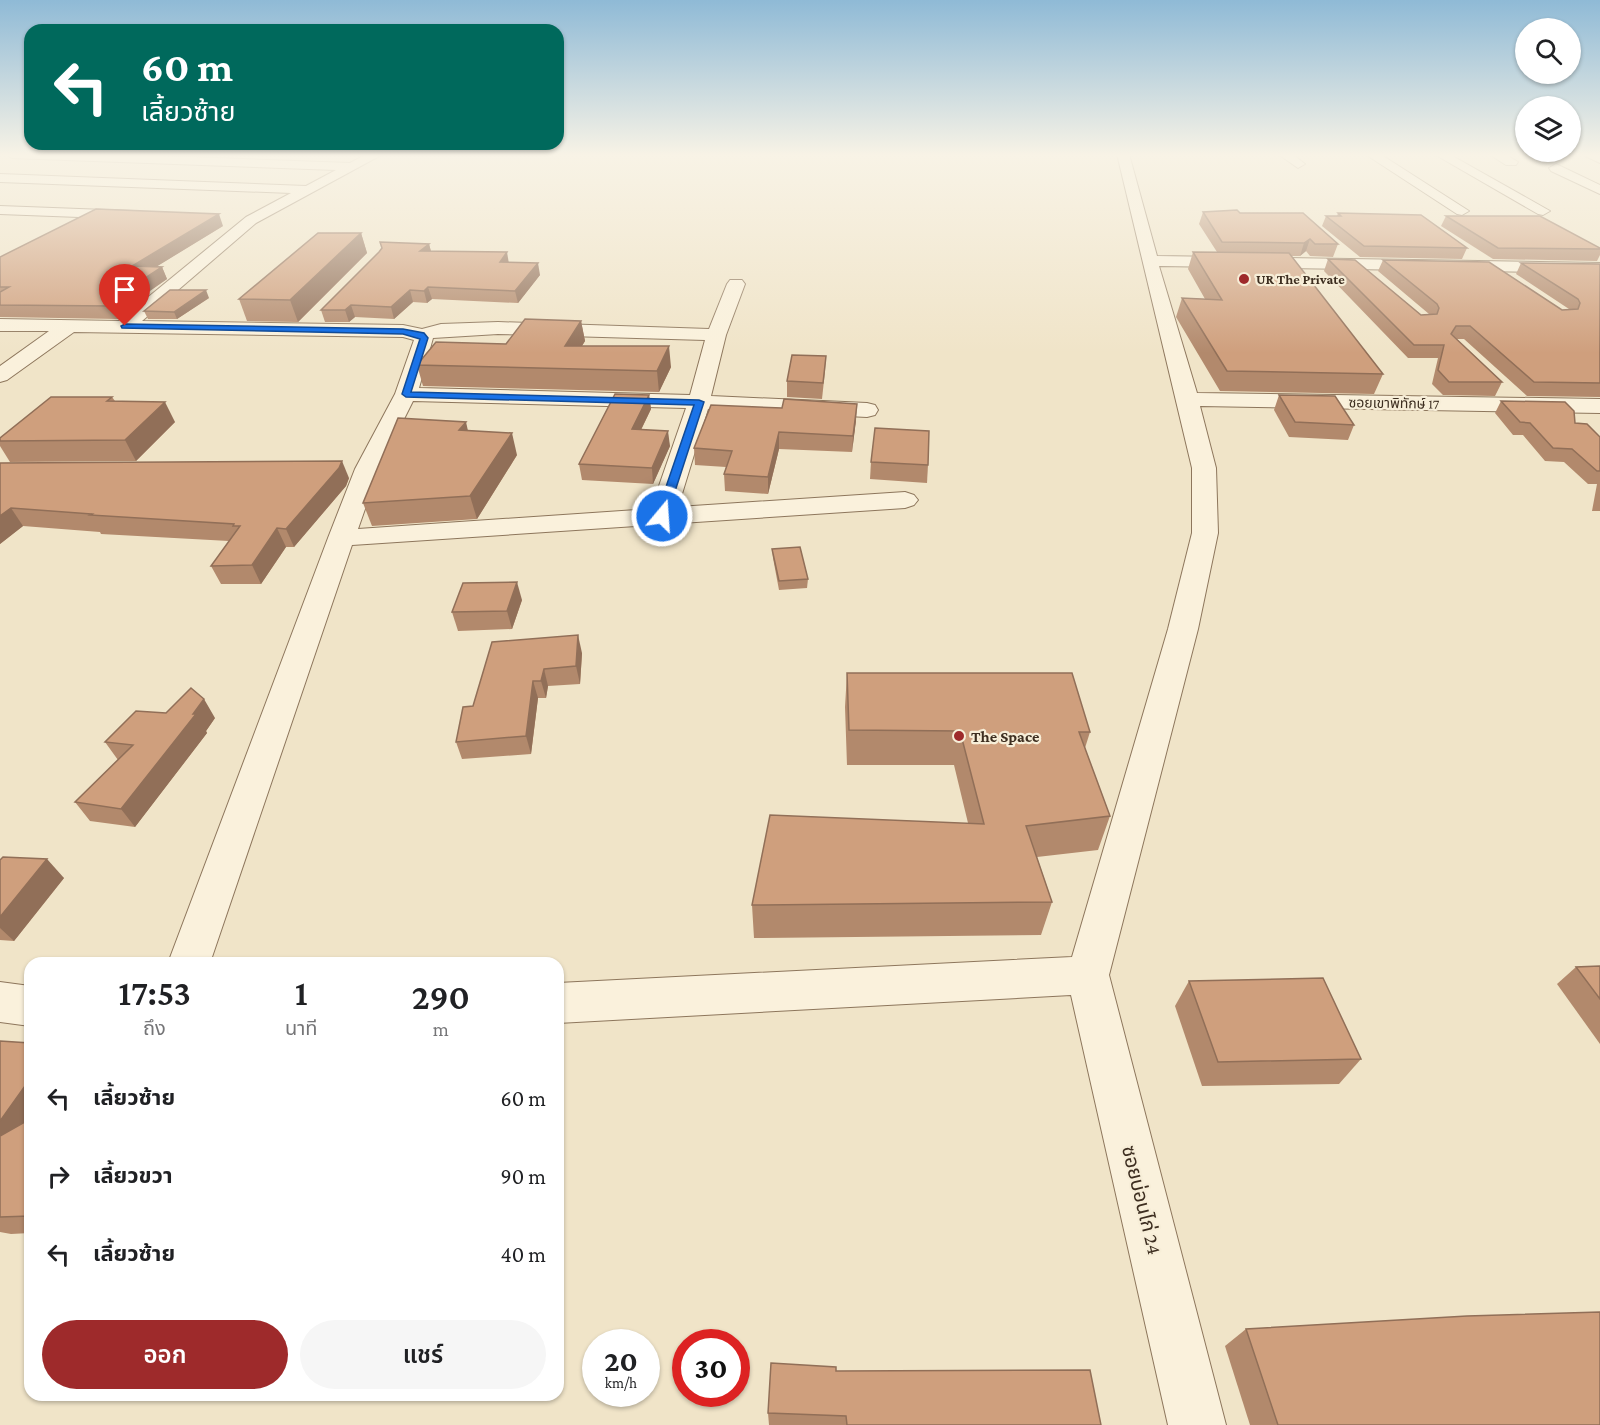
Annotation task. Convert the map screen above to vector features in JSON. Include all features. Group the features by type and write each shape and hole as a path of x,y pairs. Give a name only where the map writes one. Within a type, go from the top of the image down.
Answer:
{"street":[{"path":"125,326 250,220"},
{"path":"564,1003 1088,975 1183,629 1205,533 1204,468 1188,399 1140,220"},
{"path":"1332,245 1372,279"},
{"path":"1462,249 1515,285"},
{"path":"1150,261 1600,267"},
{"path":"662,516 699,402 716,335 736,284"},
{"path":"0,325 68,327 312,321 421,335 441,330 498,328 716,335"},
{"path":"0,376 68,327"},
{"path":"191,957 341,538 355,469 406,394 424,345 424,338 421,335"},
{"path":"1497,382 1521,405"},
{"path":"406,394 699,402 867,410"},
{"name":"ซอยเขาพิทักษ์ 17","path":"1188,399 1600,406"},
{"path":"341,538 905,500"},
{"name":"ซอยบ่อนไก่ 24","path":"1088,975 1197,1425"},
{"path":"0,1002 24,1005"}],"building":[{"path":"73,220 208,220 132,266 162,267 136,284 139,284 112,306 0,305 0,292 9,287 0,287 0,257"},
{"path":"1208,220 1311,220 1338,244 1315,244 1310,239 1304,243 1222,242"},
{"path":"1332,220 1429,220 1467,248 1364,246"},
{"path":"1453,220 1548,220 1600,249 1498,248"},
{"path":"318,233 361,233 290,300 239,299"},
{"path":"380,242 429,244 420,251 507,252 500,262 538,263 515,291 428,287 424,291 410,290 391,307 351,305 345,310 321,310 379,252 382,248"},
{"path":"1193,252 1289,253 1383,374 1227,371 1182,298 1222,300"},
{"path":"1328,259 1355,260 1421,315 1437,314 1439,308 1437,304 1383,260 1489,262 1562,310 1578,309 1580,303 1578,299 1521,263 1600,264 1600,383 1534,382 1470,326 1456,326 1451,334 1502,382 1449,382 1438,370 1444,345 1414,345"},
{"path":"170,290 206,290 174,312 144,311"},
{"path":"525,319 581,321 565,346 669,346 657,371 417,365 436,342 506,344"},
{"path":"792,355 826,356 823,383 787,381"},
{"path":"615,394 649,395 632,429 668,431 652,468 579,464"},
{"path":"1279,395 1335,396 1354,425 1295,422"},
{"path":"51,397 112,397 107,401 165,402 125,440 0,441 0,438"},
{"path":"784,399 857,404 853,436 779,432 768,477 724,474 732,451 694,448 711,405 782,408"},
{"path":"1501,401 1565,402 1574,411 1575,423 1587,424 1600,437 1600,471 1597,471 1572,449 1553,448 1530,423 1520,422"},
{"path":"398,418 466,422 459,430 512,433 470,496 363,503"},
{"path":"875,428 929,431 928,465 871,462"},
{"path":"342,461 339,468 286,529 277,528 252,565 211,566 240,526 233,526 234,524 11,508 0,516 0,463"},
{"path":"800,547 808,579 779,581 772,549"},
{"path":"517,582 507,611 452,612 463,583"},
{"path":"578,635 576,666 544,669 541,681 533,681 526,736 456,742 463,707 473,706 492,642"},
{"path":"847,673 1072,673 1090,732 1079,732 1110,816 1026,826 1052,902 752,905 770,815 984,824 960,731 849,730"},
{"path":"191,688 204,699 193,714 196,714 121,809 75,802 133,745 105,742 136,711 166,713"},
{"path":"3,857 47,859 0,917 0,860"},
{"path":"1600,966 1600,999 1576,967"},
{"path":"1323,978 1361,1059 1218,1062 1189,981"},
{"path":"0,1041 24,1043 24,1087 0,1121"},
{"path":"24,1122 24,1216 0,1217 0,1136"},
{"path":"1600,1312 1600,1425 1278,1425 1246,1329 1467,1316"},
{"path":"771,1363 836,1367 836,1371 1090,1370 1101,1425 847,1425 846,1416 768,1413"}],"place":[{"name":"UR The Private","path":"1244,279"},
{"name":"The Space","path":"959,736"}],"route":[{"path":"125,326 403,331 416,333 424,338 424,345 406,394 699,402 662,516"}]}
